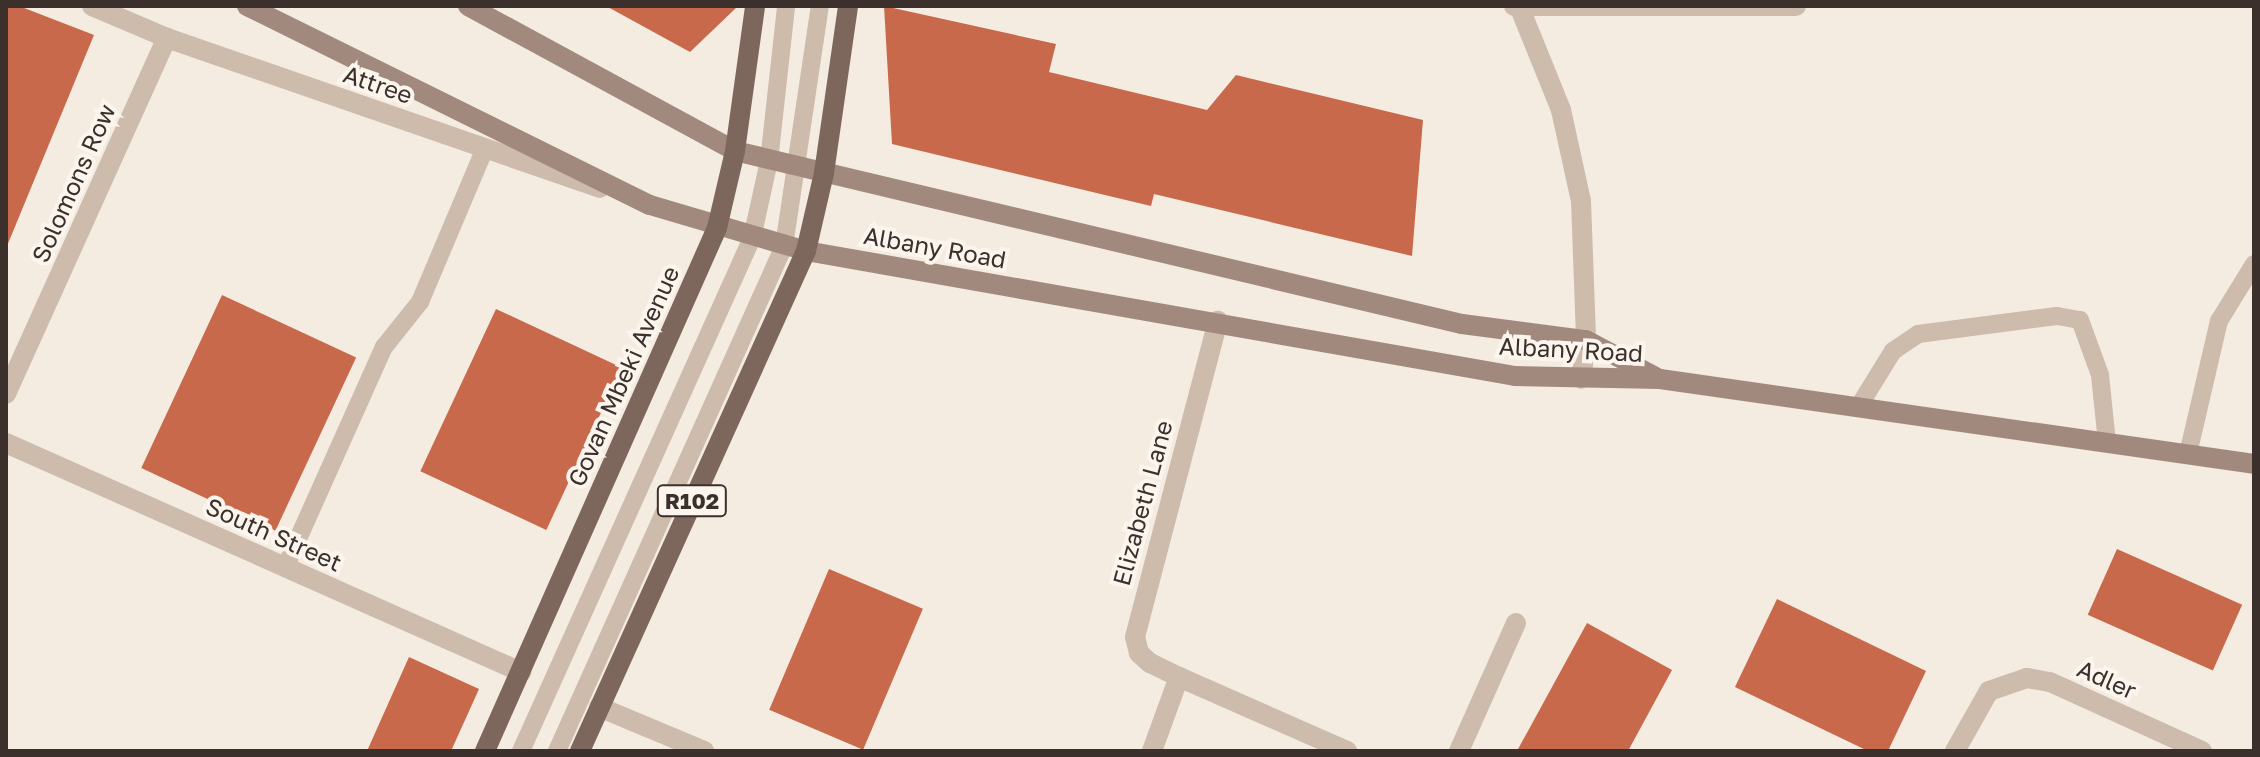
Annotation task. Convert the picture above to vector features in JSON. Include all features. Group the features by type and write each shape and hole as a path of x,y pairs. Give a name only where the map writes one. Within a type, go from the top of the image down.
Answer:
{"main road":[{"name":"Albany Road","path":"247,6 650,205 784,246 1218,321 1431,363 1581,379 1660,379 2254,464"},
{"name":"Albany Road","path":"468,6 735,151 1462,324 1586,340 1660,379"},
{"name":"Govan Mbeki Avenue","path":"485,751 717,228 735,151 755,6"},
{"name":"R102","path":"580,751 806,251 824,173 848,6"}],"street":[{"name":"Attree","path":"92,6 167,38 650,205"},
{"path":"1581,379 1586,340 1581,201 1561,110 1518,6 1796,6"},
{"name":"Solomons Row","path":"6,394 167,38"},
{"name":"Elizabeth Lane","path":"1218,321 1135,637 1139,653 1150,663 1179,677 1347,751"},
{"name":"South Street","path":"6,443 521,672"},
{"path":"1459,751 1516,623"},
{"path":"1152,751 1179,677"},
{"name":"Adler","path":"1955,751 1989,691 2011,680 2050,682 2202,751"},
{"path":"599,707 704,751"}],"lane":[{"path":"521,751 752,238 769,161 786,6"},
{"path":"557,751 784,246 799,168 820,6"},
{"path":"285,568 384,347 420,302 485,148"},
{"path":"2188,454 2219,321 2254,264"},
{"path":"1859,406 1893,351 1918,334 2057,316 2080,320 2100,375 2107,443"}],"building":[{"path":"6,6 19,6 94,35 7,246"},
{"path":"606,6 738,6 690,52"},
{"path":"884,6 1056,44 1049,72 1207,110 1236,75 1423,120 1412,256 1154,194 1151,206 892,144"},
{"path":"222,295 356,358 275,531 141,468"},
{"path":"496,309 622,368 546,530 420,471"},
{"path":"2117,549 2242,605 2213,670 2088,615"},
{"path":"829,569 923,609 863,750 769,710"},
{"path":"1777,599 1926,671 1888,751 1868,751 1735,687"},
{"path":"1587,623 1672,670 1628,751 1517,751"},
{"path":"409,657 479,689 451,751 367,751"}]}
